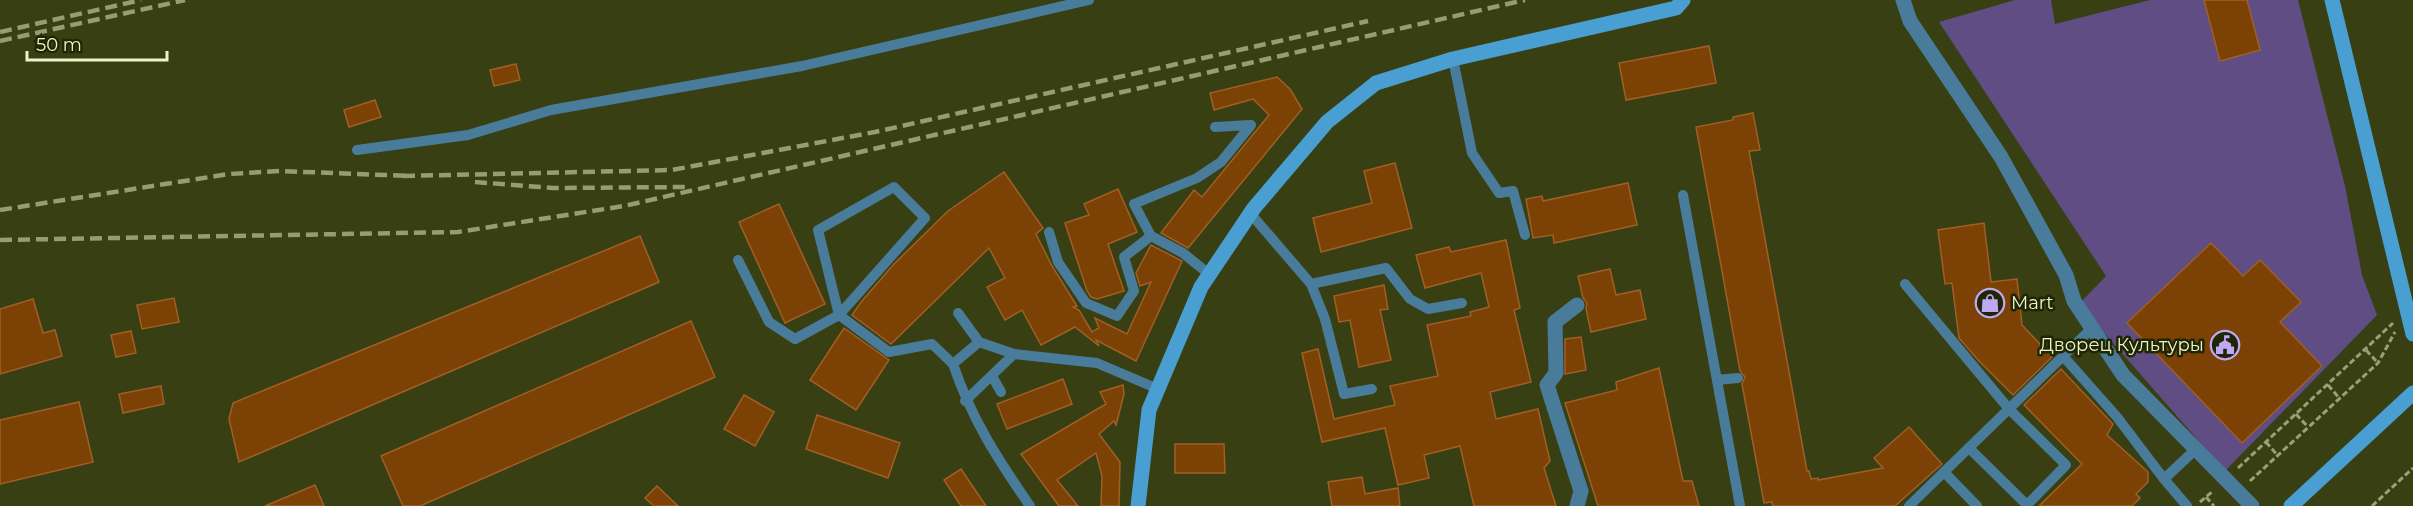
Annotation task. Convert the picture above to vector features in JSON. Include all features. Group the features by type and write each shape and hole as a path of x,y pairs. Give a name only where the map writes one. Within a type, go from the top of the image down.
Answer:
{"street":[{"path":"1138,506 1149,410 1201,287 1250,213 1327,122 1376,83 1453,59 1676,8 1683,0"},
{"path":"1904,0 1911,21 2001,157 2066,275 2074,301 2122,375 2252,506"},
{"path":"2332,0 2413,334"},
{"path":"1577,305 1555,321 1556,373 1547,385 1581,491 1577,506"},
{"path":"2291,506 2410,401"}],"lane":[{"path":"357,150 468,135 550,110 802,66 1089,0"},
{"path":"1453,59 1472,153 1499,193 1513,191 1525,235"},
{"path":"1209,274 1183,253 1151,236 1134,204 1197,178 1213,168 1221,162 1251,125 1215,127"},
{"path":"738,260 769,322 795,339 839,315 925,218 894,187 818,230 839,315 889,352 932,344 953,364 965,401 985,440 1030,506"},
{"path":"1683,195 1740,506"},
{"path":"1250,213 1311,284 1325,319 1344,394 1372,389"},
{"path":"1049,232 1058,262 1086,303 1117,316 1134,291 1124,257 1151,236"},
{"path":"1311,284 1386,268 1410,298 1428,309 1462,303"},
{"path":"1905,284 2009,409 2066,465 2027,505 1969,448"},
{"path":"958,314 978,342 1014,354 1097,363 1158,389"},
{"path":"1909,506 2092,328"},
{"path":"953,364 978,342"},
{"path":"965,401 1014,354"},
{"path":"2063,356 2117,417 2187,506"},
{"path":"992,376 1001,392"},
{"path":"1717,380 1738,378"},
{"path":"2164,479 2196,449"},
{"path":"1944,472 1977,506"}],"path":[{"path":"2196,506 2328,386 2407,309"},
{"path":"2238,492 2378,363 2407,309"},
{"path":"2366,350 2378,363"},
{"path":"2328,386 2340,399"},
{"path":"2296,414 2308,427"},
{"path":"2266,442 2278,456"},
{"path":"2372,506 2413,468"},
{"path":"2206,497 2214,506"}],"shaded area":[{"path":"2015,0 2051,0 2055,24 2150,0 2298,0 2345,186 2362,275 2377,315 2225,471 2079,304 2106,276 1939,22"}],"building":[{"path":"2204,0 2247,0 2260,50 2220,61"},
{"path":"1709,46 1716,83 1626,100 1619,63"},
{"path":"516,64 520,80 494,86 490,70"},
{"path":"1277,77 1290,89 1302,109 1188,248 1161,233 1194,190 1202,197 1269,115 1253,99 1214,110 1210,93"},
{"path":"375,100 381,117 349,127 344,110"},
{"path":"1753,113 1760,150 1749,151 1807,471 1811,479 1818,478 1818,480 1883,468 1874,458 1909,427 1942,464 1895,506 1773,506 1772,502 1764,503 1742,384 1745,377 1740,371 1696,127 1733,120 1733,117"},
{"path":"1395,163 1412,228 1321,252 1313,218 1372,203 1364,171"},
{"path":"1004,172 1043,228 1036,234 1052,266 1077,306 1073,307 1079,310 1092,332 1099,328 1095,318 1127,334 1151,282 1140,286 1136,273 1151,245 1182,261 1136,361 1096,340 1099,346 1075,327 1041,345 1022,310 1005,320 987,287 1005,278 989,248 891,344 852,315 894,264 948,211"},
{"path":"1628,183 1637,225 1554,243 1553,235 1533,238 1526,199 1542,196 1543,201"},
{"path":"1118,189 1137,232 1108,244 1124,291 1097,299 1091,297 1087,291 1065,223 1089,215 1084,204"},
{"path":"779,204 825,304 785,323 739,222"},
{"path":"1984,223 1991,282 2017,279 2022,325 2052,357 2013,395 1959,338 1952,283 1945,284 1938,230"},
{"path":"640,236 659,282 239,462 229,419 233,403"},
{"path":"1506,240 1520,308 1514,310 1531,382 1490,392 1496,419 1538,409 1550,461 1544,468 1556,506 1474,506 1460,446 1424,455 1429,478 1398,485 1385,428 1322,442 1302,353 1318,349 1334,419 1395,405 1390,386 1438,376 1427,325 1471,316 1470,312 1489,307 1481,273 1425,288 1416,255 1449,247 1451,252"},
{"name":"Дворец Культуры","path":"2211,243 2243,276 2260,260 2301,302 2280,322 2322,366 2242,443 2127,323"},
{"path":"1610,269 1616,295 1640,290 1646,319 1591,332 1586,309 1587,303 1583,298 1578,276"},
{"path":"1384,285 1388,309 1380,310 1391,360 1359,367 1350,320 1339,322 1334,296"},
{"path":"174,298 179,322 142,329 137,305"},
{"path":"33,299 43,333 55,330 62,356 0,374 0,309"},
{"path":"691,321 715,377 420,506 403,506 381,456"},
{"path":"844,328 889,360 856,410 810,380"},
{"path":"131,331 136,353 116,357 111,335"},
{"path":"1581,337 1586,370 1565,374 1565,339"},
{"path":"1659,368 1683,481 1692,481 1699,506 1598,506 1565,403 1617,390 1616,382"},
{"path":"2061,369 2113,424 2107,435 2148,472 2148,482 2136,494 2140,498 2132,506 2039,506 2082,464 2024,405"},
{"path":"1063,379 1072,404 1007,429 997,404"},
{"path":"1123,385 1124,394 1116,425 1114,421 1099,434 1120,462 1119,506 1101,506 1102,476 1096,453 1057,480 1078,506 1059,506 1021,454 1106,404 1100,392"},
{"path":"161,386 164,404 123,413 119,394"},
{"path":"744,395 774,412 755,446 724,429"},
{"path":"79,402 93,462 0,484 0,420"},
{"path":"817,415 900,443 888,478 806,449"},
{"path":"1175,444 1224,444 1225,473 1175,473"},
{"path":"961,469 986,506 961,506 944,480"},
{"path":"1362,477 1365,494 1398,488 1400,506 1332,506 1328,482"},
{"path":"315,485 324,506 265,506"},
{"path":"657,486 678,506 654,506 645,498"}],"railway":[{"path":"0,32 141,0"},
{"path":"0,41 185,0"},
{"path":"0,240 458,232 624,206 1525,0"},
{"path":"403,176 672,170 875,132 1368,21"},
{"path":"0,210 229,174 280,171 410,176"},
{"path":"475,182 553,188 685,187"}],"place":[{"name":"Mart","path":"1990,303"},
{"name":"Дворец Культуры","path":"2225,345"}]}
